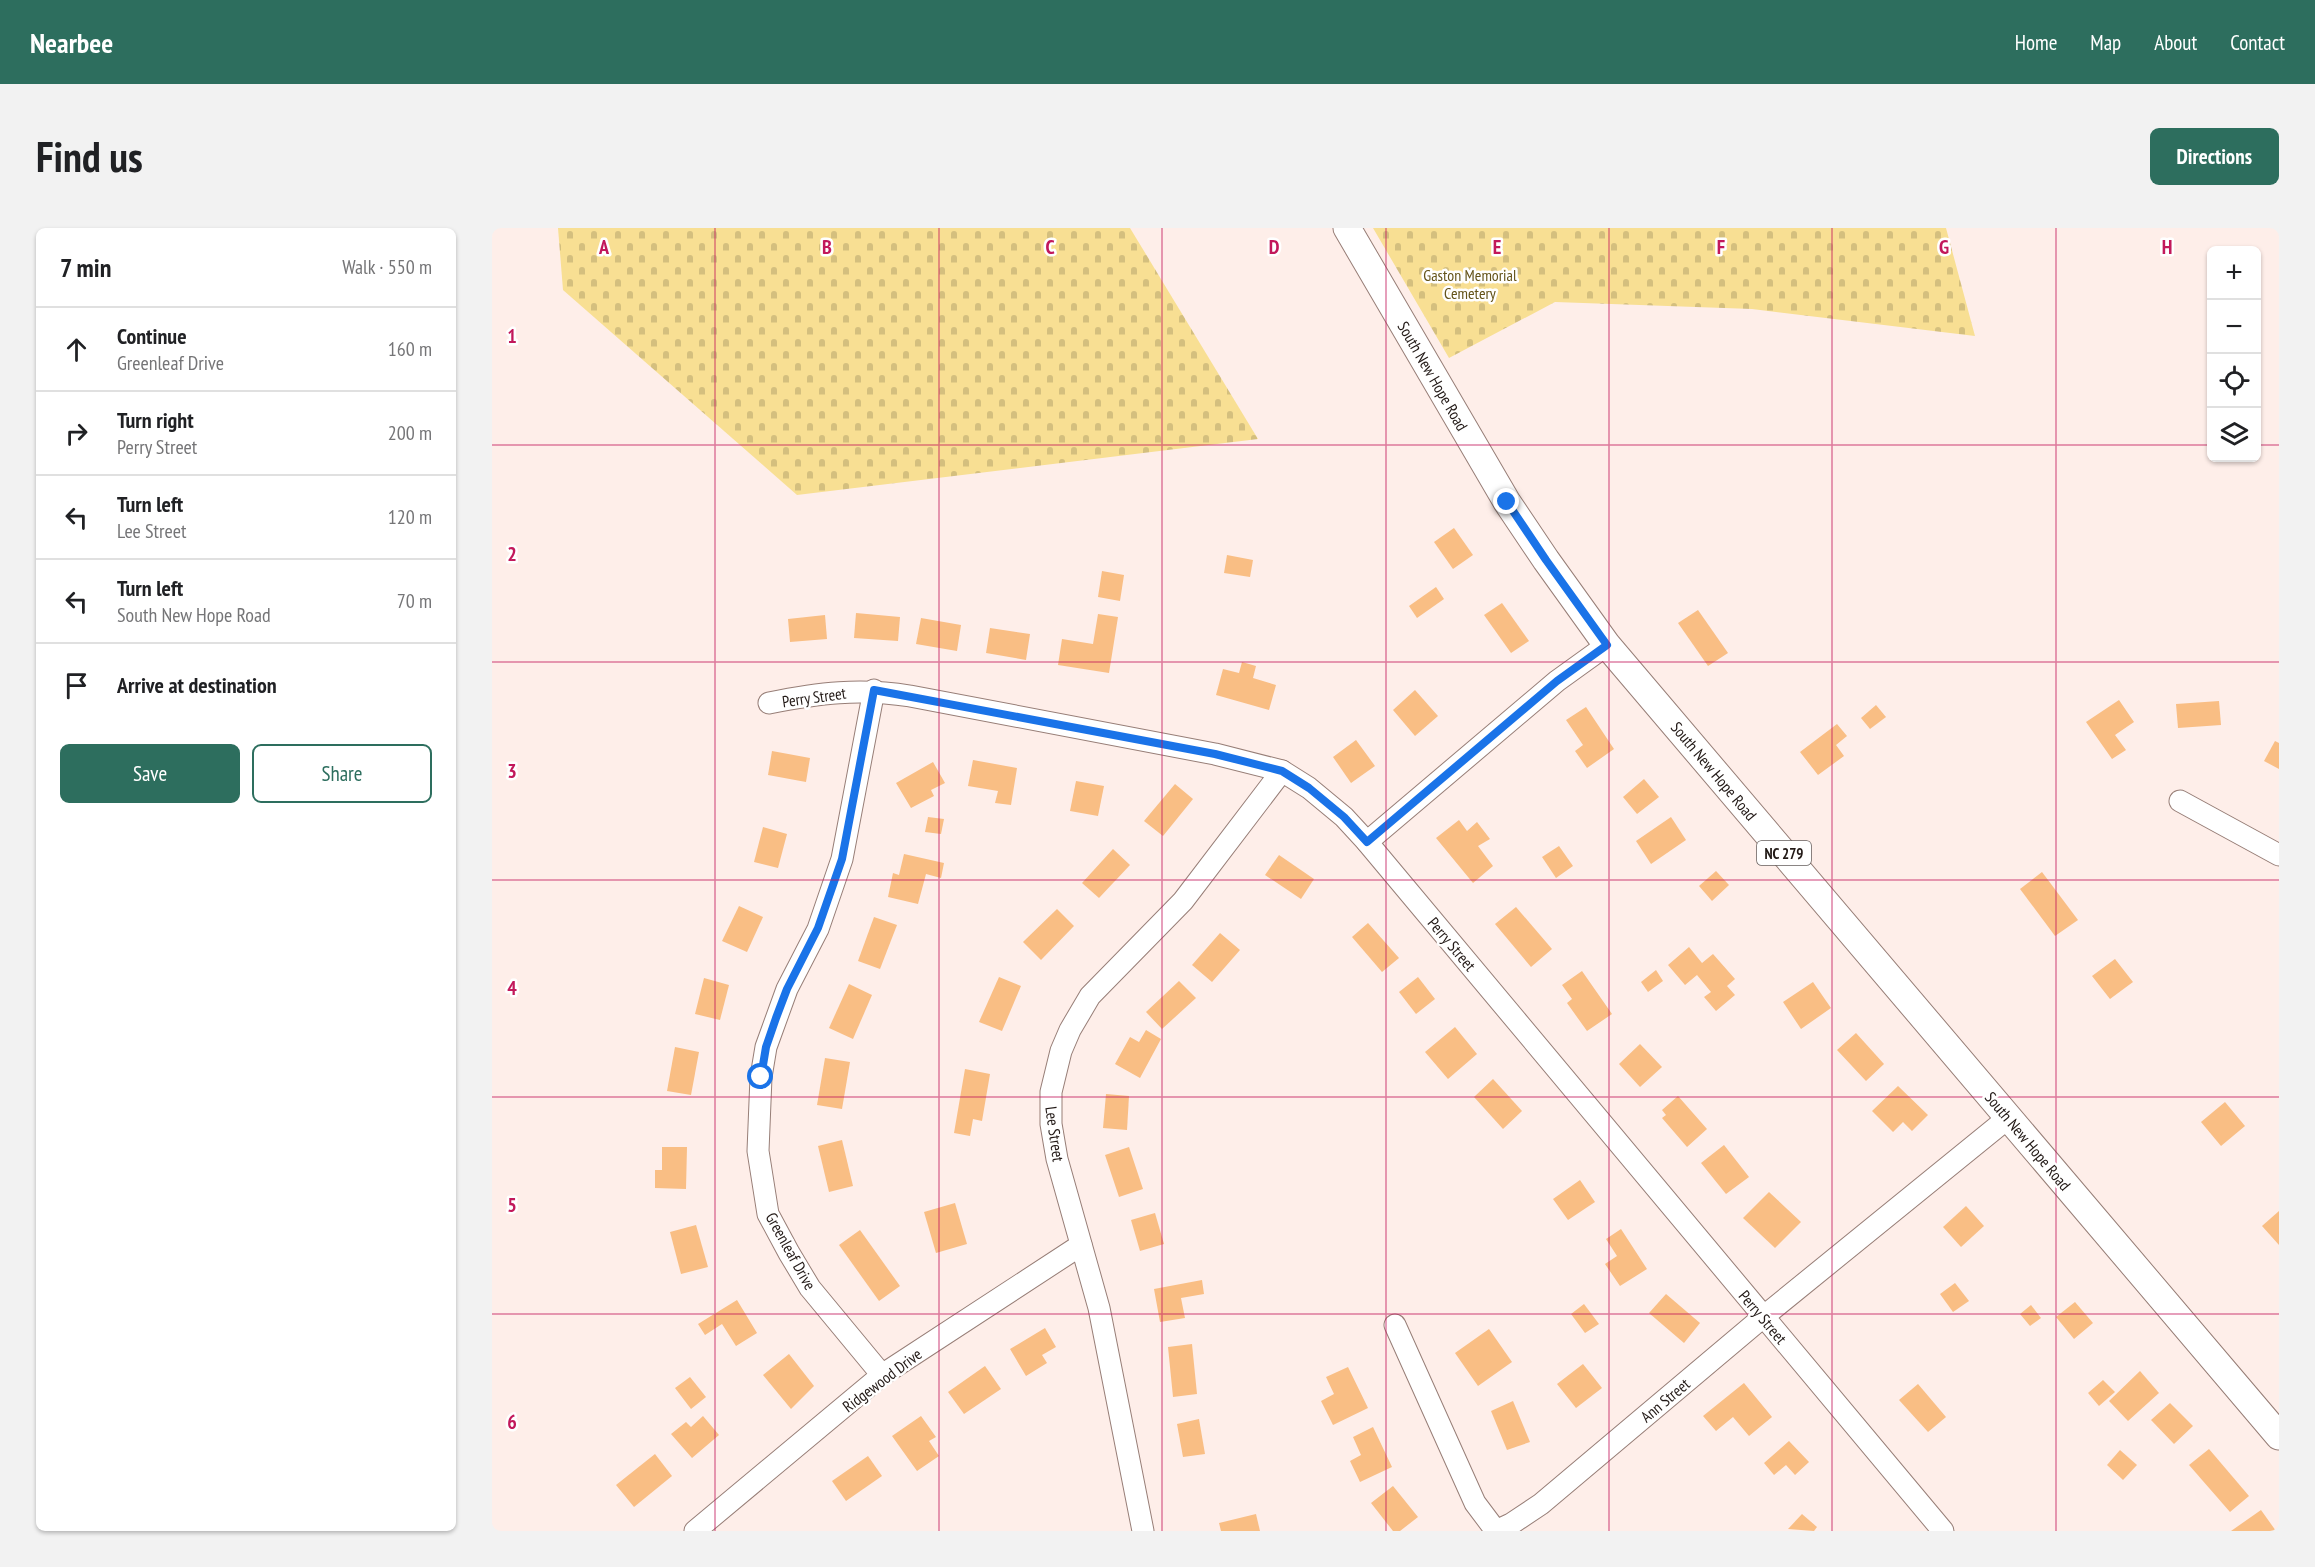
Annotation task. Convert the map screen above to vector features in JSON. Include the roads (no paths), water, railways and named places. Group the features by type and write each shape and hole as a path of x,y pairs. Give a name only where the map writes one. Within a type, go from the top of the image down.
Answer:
{"main road":[{"name":"South New Hope Road","path":"1347,228 1507,502 1607,645 2279,1436"}],"street":[{"path":"1367,842 1557,681 1607,645"},
{"name":"Perry Street","path":"769,703 839,692 874,690 1215,754 1282,771 1309,788 1344,817 1367,842 1943,1531"},
{"name":"Greenleaf Drive","path":"874,690 842,859 818,928 787,989 766,1047 761,1077 758,1151 768,1214 789,1254 810,1288 882,1375"},
{"name":"Lee Street","path":"1143,1531 1099,1308 1057,1159 1051,1124 1051,1092 1065,1041 1090,996 1183,901 1282,771"},
{"path":"2180,801 2279,855"},
{"name":"Ann Street","path":"1395,1324 1475,1503 1496,1531 1541,1504 1763,1317 2008,1118"},
{"name":"Ridgewood Drive","path":"694,1531 882,1375 1081,1245"}],"park label":[{"name":"Gaston Memorial Cemetery","path":"1470,284"}]}
